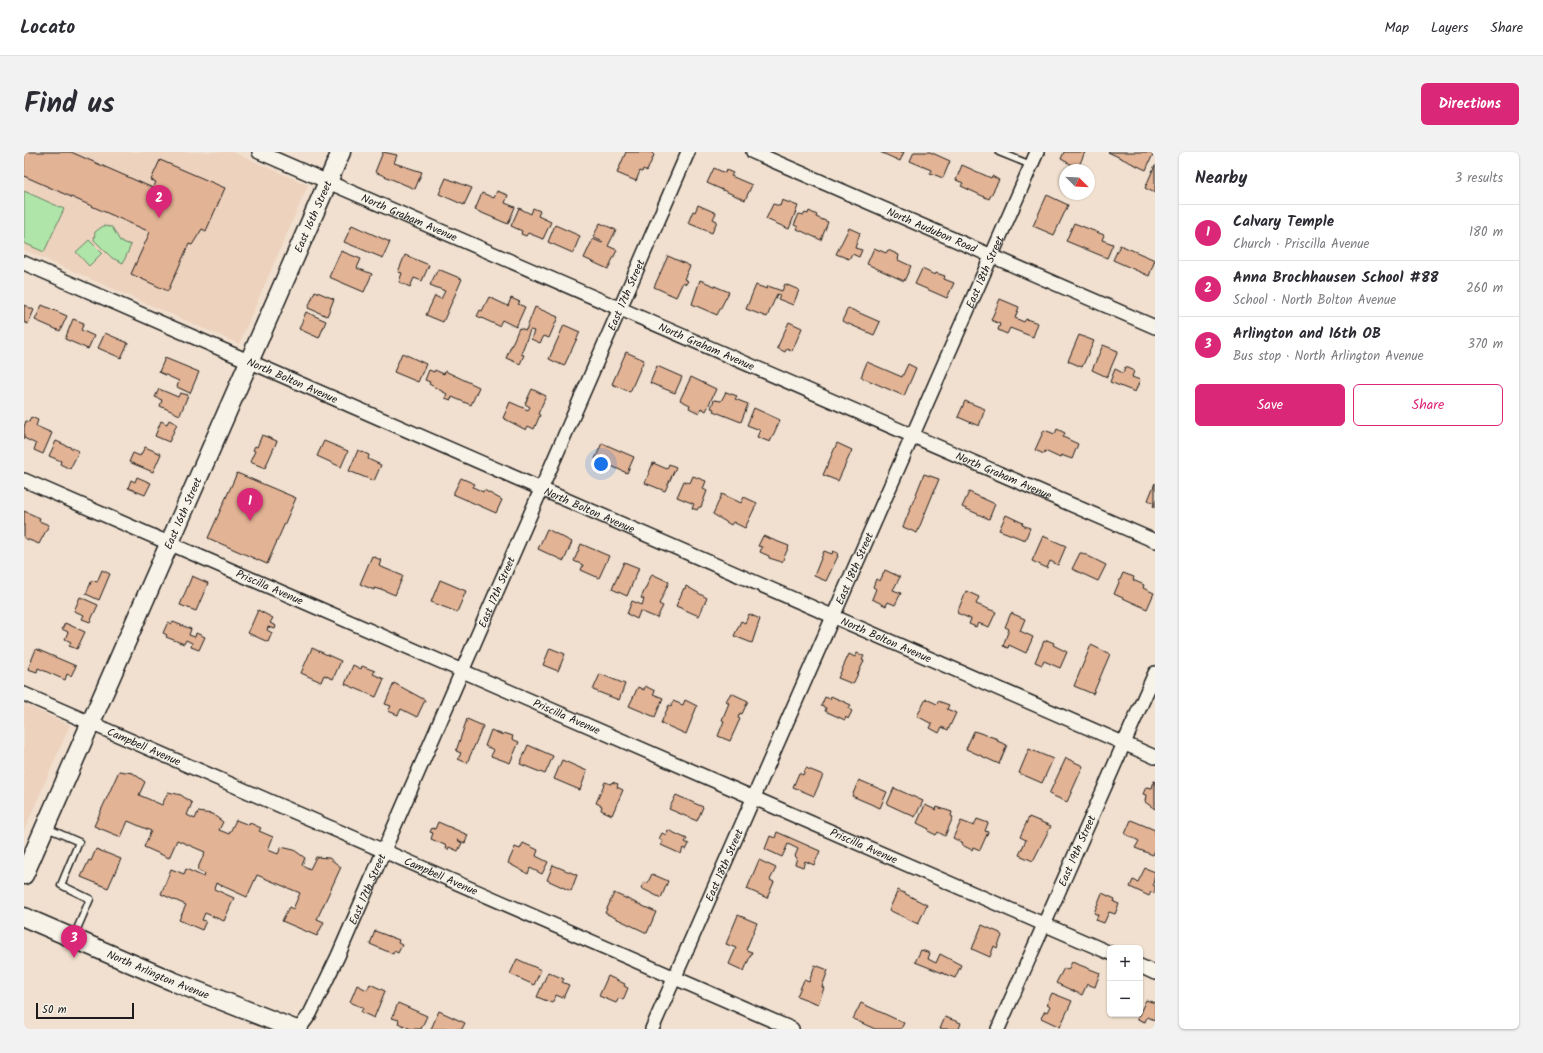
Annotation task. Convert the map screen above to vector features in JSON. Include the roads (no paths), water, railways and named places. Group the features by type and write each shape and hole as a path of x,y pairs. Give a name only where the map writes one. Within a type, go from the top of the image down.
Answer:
{"main road":[{"name":"East 16th Street","path":"24,875 341,152"},
{"name":"North Arlington Avenue","path":"24,917 172,981 294,1029"}],"street":[{"name":"North Graham Avenue","path":"259,152 1155,541"},
{"name":"East 17th Street","path":"299,1029 310,1014 338,956 621,309 688,152"},
{"name":"North Audubon Road","path":"753,152 1155,327"},
{"name":"East 18th Street","path":"652,1029 1037,152"},
{"name":"North Bolton Avenue","path":"24,263 1155,757"},
{"name":"Priscilla Avenue","path":"24,480 1107,952"},
{"name":"East 19th Street","path":"998,1029 1155,673"},
{"name":"Campbell Avenue","path":"24,694 792,1029"},
{"path":"1143,967 1155,973"}],"lane":[{"path":"1000,152 1031,165"},
{"path":"46,827 79,842 61,885 90,899 74,938"}],"place":[{"name":"Anna Brochhausen School #88","path":"159,218"},
{"name":"Calvary Temple","path":"250,521"},
{"name":"Arlington and 16th OB","path":"74,958"}]}
